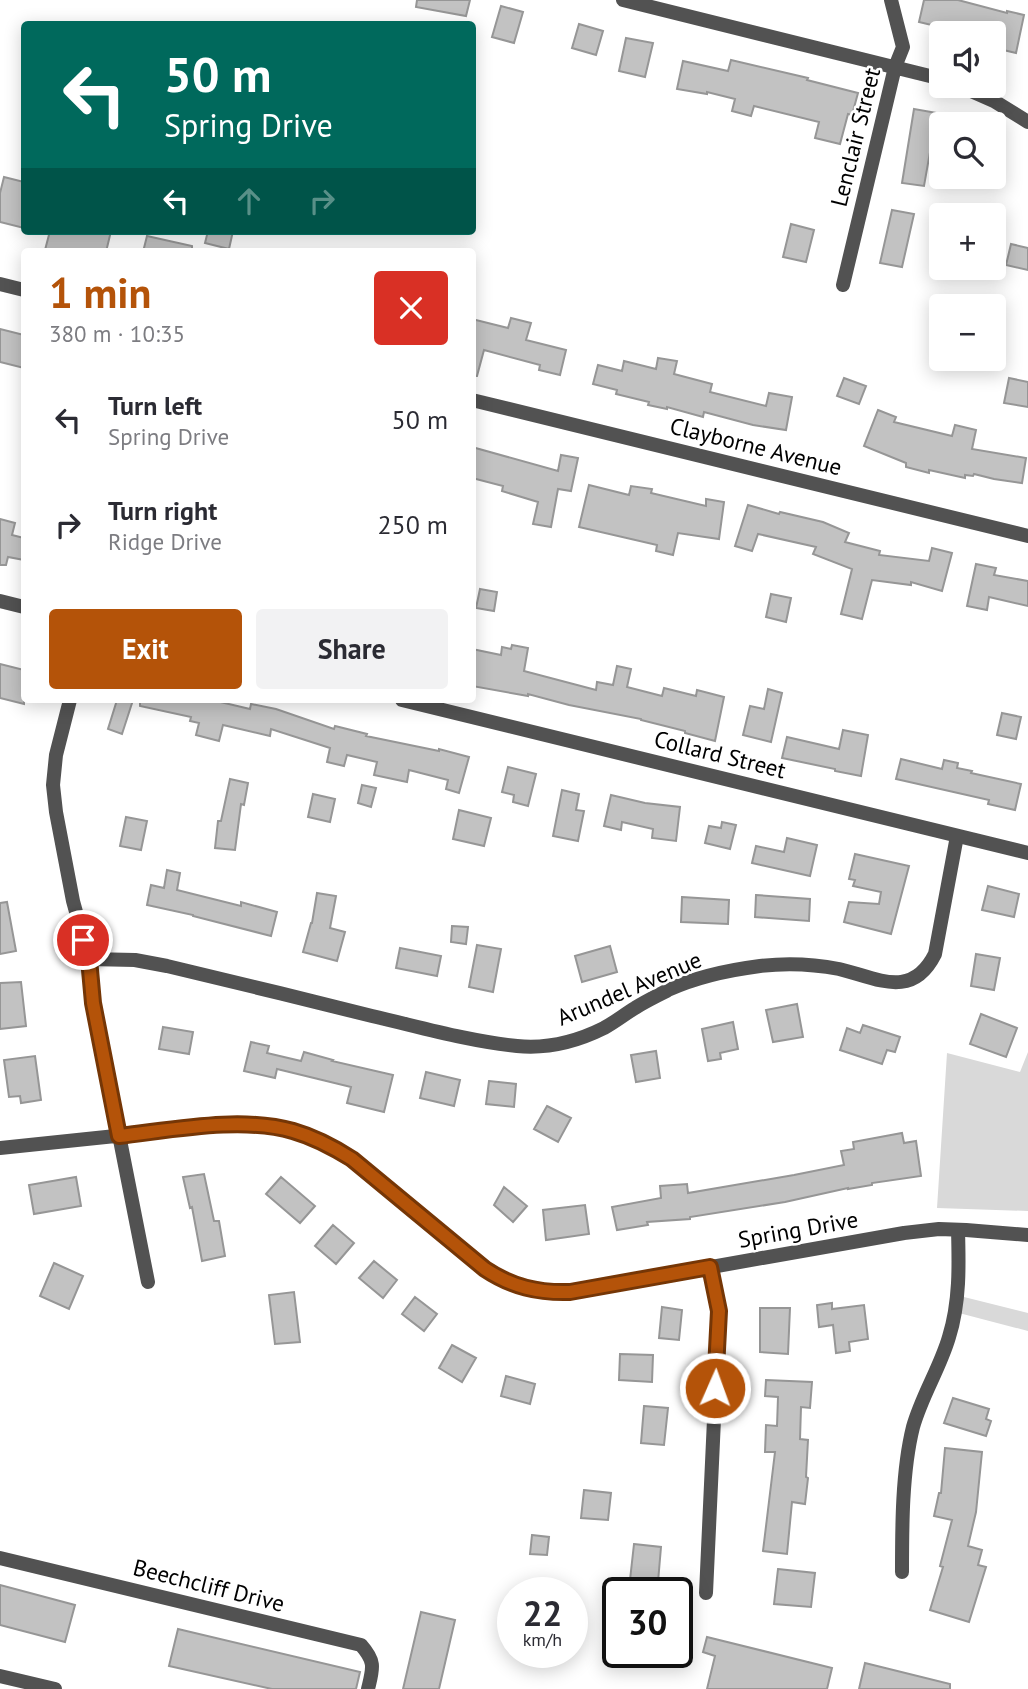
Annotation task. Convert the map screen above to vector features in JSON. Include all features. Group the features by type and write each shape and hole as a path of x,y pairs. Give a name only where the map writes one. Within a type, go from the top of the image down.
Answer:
{"street":[{"path":"623,0 929,76"},
{"name":"Lenclair Street","path":"843,285 902,47 891,0"},
{"path":"987,98 1028,122"},
{"path":"0,284 21,289"},
{"name":"Clayborne Avenue","path":"476,401 1028,536"},
{"path":"0,601 21,606"},
{"path":"69,703 56,755 53,785 56,812 73,901 89,959 93,1003 149,1282"},
{"name":"Collard Street","path":"414,703 1028,853"},
{"name":"Arundel Avenue","path":"89,959 135,960 167,966 453,1035 517,1046 558,1044 606,1027 670,989 733,970 802,965 838,969 877,981 895,982 907,981 919,975 935,954 957,836"},
{"name":"Spring Drive","path":"0,1148 221,1125 276,1127 308,1135 352,1159 485,1269 508,1283 549,1293 570,1292 904,1233 939,1229 1028,1236"},
{"path":"902,1572 904,1503 911,1441 919,1408 949,1336 957,1306 958,1230"},
{"path":"706,1593 719,1311 710,1267"},
{"name":"Beechcliff Drive","path":"0,1558 361,1645 373,1664 369,1689"},
{"path":"0,1676 55,1689"}],"shaded area":[{"path":"1028,1052 1028,1211 937,1208 947,1053 1020,1072"},
{"path":"960,1296 1028,1313 1028,1331 959,1313"}],"building":[{"path":"417,0 470,0 466,16 416,7"},
{"path":"924,0 958,0 1024,15 1016,53 1006,51 1006,21 929,21 929,24 919,22"},
{"path":"501,6 523,12 514,43 492,37"},
{"path":"579,24 603,31 596,55 572,48"},
{"path":"626,38 653,43 645,77 619,71"},
{"path":"731,60 858,93 852,115 848,114 840,144 815,138 819,122 754,106 751,116 732,111 735,99 707,92 677,89 683,61 728,71"},
{"path":"914,109 931,112 929,112 929,158 924,186 902,183"},
{"path":"4,177 21,181 21,227 0,222 0,193"},
{"path":"892,210 914,214 902,267 880,263"},
{"path":"791,224 814,230 806,262 783,257"},
{"path":"49,235 110,235 107,248 46,248"},
{"path":"207,235 232,235 229,248 205,243"},
{"path":"147,236 192,246 192,248 144,248"},
{"path":"1011,244 1028,248 1028,270 1006,265"},
{"path":"511,318 531,323 526,340 566,350 560,375 539,370 540,365 484,350 476,376 476,320 508,328"},
{"path":"0,329 21,334 21,367 0,362"},
{"path":"658,358 677,361 674,374 712,384 710,392 766,406 769,393 792,397 786,430 753,425 704,412 703,417 648,405 649,402 616,394 617,390 593,384 598,365 622,371 624,361 656,369"},
{"path":"844,378 866,386 859,404 837,396"},
{"path":"1009,378 1028,382 1028,407 1004,403"},
{"path":"878,410 896,417 894,422 952,436 955,425 976,430 972,449 1026,458 1022,483 974,474 965,475 965,478 929,470 929,473 906,467 906,463 864,446"},
{"path":"476,448 558,471 561,455 578,458 571,491 558,489 551,527 533,524 538,502 502,491 503,486 476,479"},
{"path":"589,485 629,495 631,486 652,489 651,493 706,506 706,499 724,502 719,539 678,533 673,555 656,551 657,545 579,527"},
{"path":"748,505 823,522 849,533 845,542 880,551 879,555 929,561 932,548 952,553 942,591 911,582 911,585 872,580 862,619 841,614 852,569 813,554 816,547 758,534 752,551 735,546"},
{"path":"0,519 15,523 12,535 21,537 21,559 8,557 6,565 0,565"},
{"path":"976,564 996,568 994,575 1028,581 1028,606 989,597 987,610 967,606"},
{"path":"480,589 497,592 494,611 476,608"},
{"path":"771,594 791,598 786,622 766,617"},
{"path":"512,645 528,648 524,671 596,690 597,682 613,685 617,666 631,669 627,687 662,696 664,688 696,696 697,690 724,697 715,741 641,719 528,694 476,687 476,650 501,655 502,647 511,649"},
{"path":"0,664 21,669 21,703 24,704 0,698"},
{"path":"768,689 782,693 771,742 743,735 750,706 764,709"},
{"path":"116,703 132,703 122,734 108,729"},
{"path":"140,703 225,703 250,709 251,704 276,709 334,729 335,726 367,734 366,736 469,757 459,793 446,789 448,780 409,770 407,782 374,775 377,762 347,755 344,766 327,762 330,748 271,729 270,736 223,725 219,741 196,735 199,723 190,721 191,717 140,706"},
{"path":"1002,713 1021,717 1016,739 997,735"},
{"path":"843,730 868,735 861,776 782,758 787,737 839,749"},
{"path":"901,759 942,769 944,760 958,763 957,768 972,771 971,773 1021,784 1015,810 988,804 989,800 896,779"},
{"path":"508,767 536,774 528,806 513,802 514,795 502,792"},
{"path":"230,779 248,783 244,805 241,804 235,850 215,848 218,821 221,821"},
{"path":"362,785 376,788 371,807 358,803"},
{"path":"562,790 579,794 576,810 584,811 578,841 553,836"},
{"path":"313,794 335,799 330,822 308,817"},
{"path":"611,795 680,807 676,841 652,838 653,829 622,822 621,830 604,826"},
{"path":"459,810 491,818 484,846 453,839"},
{"path":"126,817 147,821 141,850 120,846"},
{"path":"722,822 736,825 730,849 705,843 709,826 721,828"},
{"path":"787,838 817,845 810,876 752,863 756,846 784,852"},
{"path":"855,854 909,866 891,934 844,922 849,902 879,904 881,892 853,886 855,880 849,879"},
{"path":"167,870 180,873 177,890 277,912 271,936 147,905 151,885 164,888"},
{"path":"988,886 1019,894 1014,917 982,910"},
{"path":"317,893 336,896 330,928 345,932 337,961 303,952"},
{"path":"756,895 810,899 809,921 755,917"},
{"path":"682,897 729,900 728,924 681,922"},
{"path":"7,902 16,951 0,954 0,903"},
{"path":"452,926 468,927 466,944 451,942"},
{"path":"477,945 501,949 493,992 469,987"},
{"path":"610,946 617,972 582,982 575,956"},
{"path":"400,948 441,956 437,976 396,968"},
{"path":"976,954 1000,958 994,990 971,986"},
{"path":"21,982 26,1026 0,1029 0,983"},
{"path":"797,1004 803,1037 773,1042 766,1010"},
{"path":"981,1014 1017,1028 1006,1057 970,1044"},
{"path":"733,1022 738,1049 720,1053 721,1059 708,1061 702,1029"},
{"path":"863,1025 900,1037 895,1052 887,1050 882,1064 840,1050 847,1028 860,1033"},
{"path":"163,1027 193,1032 189,1054 159,1049"},
{"path":"251,1042 269,1046 267,1053 301,1061 304,1052 393,1075 384,1112 347,1103 351,1087 277,1069 275,1078 244,1071"},
{"path":"656,1051 660,1078 636,1082 631,1055"},
{"path":"35,1056 41,1100 21,1103 20,1096 9,1097 4,1060"},
{"path":"426,1072 460,1080 454,1106 420,1098"},
{"path":"489,1081 516,1084 514,1107 486,1104"},
{"path":"547,1106 571,1118 558,1142 534,1129"},
{"path":"902,1133 904,1143 916,1141 921,1176 690,1219 647,1222 648,1225 617,1230 612,1207 661,1198 660,1186 687,1184 688,1193 844,1165 841,1151 854,1149 853,1142"},
{"path":"204,1174 214,1221 219,1221 225,1256 202,1261 192,1207 190,1208 183,1177"},
{"path":"76,1177 81,1206 34,1214 29,1185"},
{"path":"281,1177 315,1206 300,1223 266,1194"},
{"path":"504,1187 527,1206 513,1222 494,1205"},
{"path":"585,1205 589,1234 546,1240 543,1210"},
{"path":"333,1225 354,1243 336,1264 315,1246"},
{"path":"374,1261 397,1280 383,1298 359,1278"},
{"path":"54,1263 83,1276 69,1309 40,1296"},
{"path":"294,1292 300,1342 275,1344 269,1295"},
{"path":"415,1297 437,1314 424,1331 402,1314"},
{"path":"832,1303 832,1309 864,1305 868,1339 849,1342 850,1351 836,1353 833,1325 819,1327 817,1305"},
{"path":"662,1307 682,1310 679,1340 659,1338"},
{"path":"760,1308 790,1308 788,1354 760,1352"},
{"path":"452,1345 476,1358 462,1382 439,1368"},
{"path":"620,1354 653,1355 652,1382 619,1380"},
{"path":"506,1376 535,1384 530,1404 501,1396"},
{"path":"766,1380 812,1382 810,1408 801,1407 800,1439 808,1440 805,1504 792,1502 787,1554 763,1551 775,1452 765,1452 766,1425 777,1426 778,1397 765,1396"},
{"path":"953,1398 989,1409 986,1419 991,1421 986,1436 944,1423"},
{"path":"644,1406 668,1408 664,1445 641,1443"},
{"path":"945,1448 982,1452 976,1512 968,1546 982,1550 978,1565 986,1567 969,1622 930,1610 943,1567 940,1566 952,1520 934,1516 941,1493"},
{"path":"584,1490 611,1493 608,1520 581,1518"},
{"path":"532,1535 549,1537 547,1555 530,1554"},
{"path":"634,1544 661,1547 658,1577 630,1577"},
{"path":"778,1569 815,1573 811,1607 774,1604"},
{"path":"0,1585 75,1605 65,1642 0,1625"},
{"path":"421,1612 455,1620 439,1689 403,1689"},
{"path":"178,1629 360,1672 356,1689 272,1689 169,1666"},
{"path":"707,1637 832,1668 827,1689 707,1689 715,1656 703,1652"},
{"path":"865,1663 950,1684 950,1689 859,1689"}],"route":[{"path":"83,940 89,959 93,1003 119,1136 221,1125 276,1127 308,1135 352,1159 485,1269 508,1283 528,1289 549,1293 570,1292 710,1267 719,1311 715,1388"}]}
